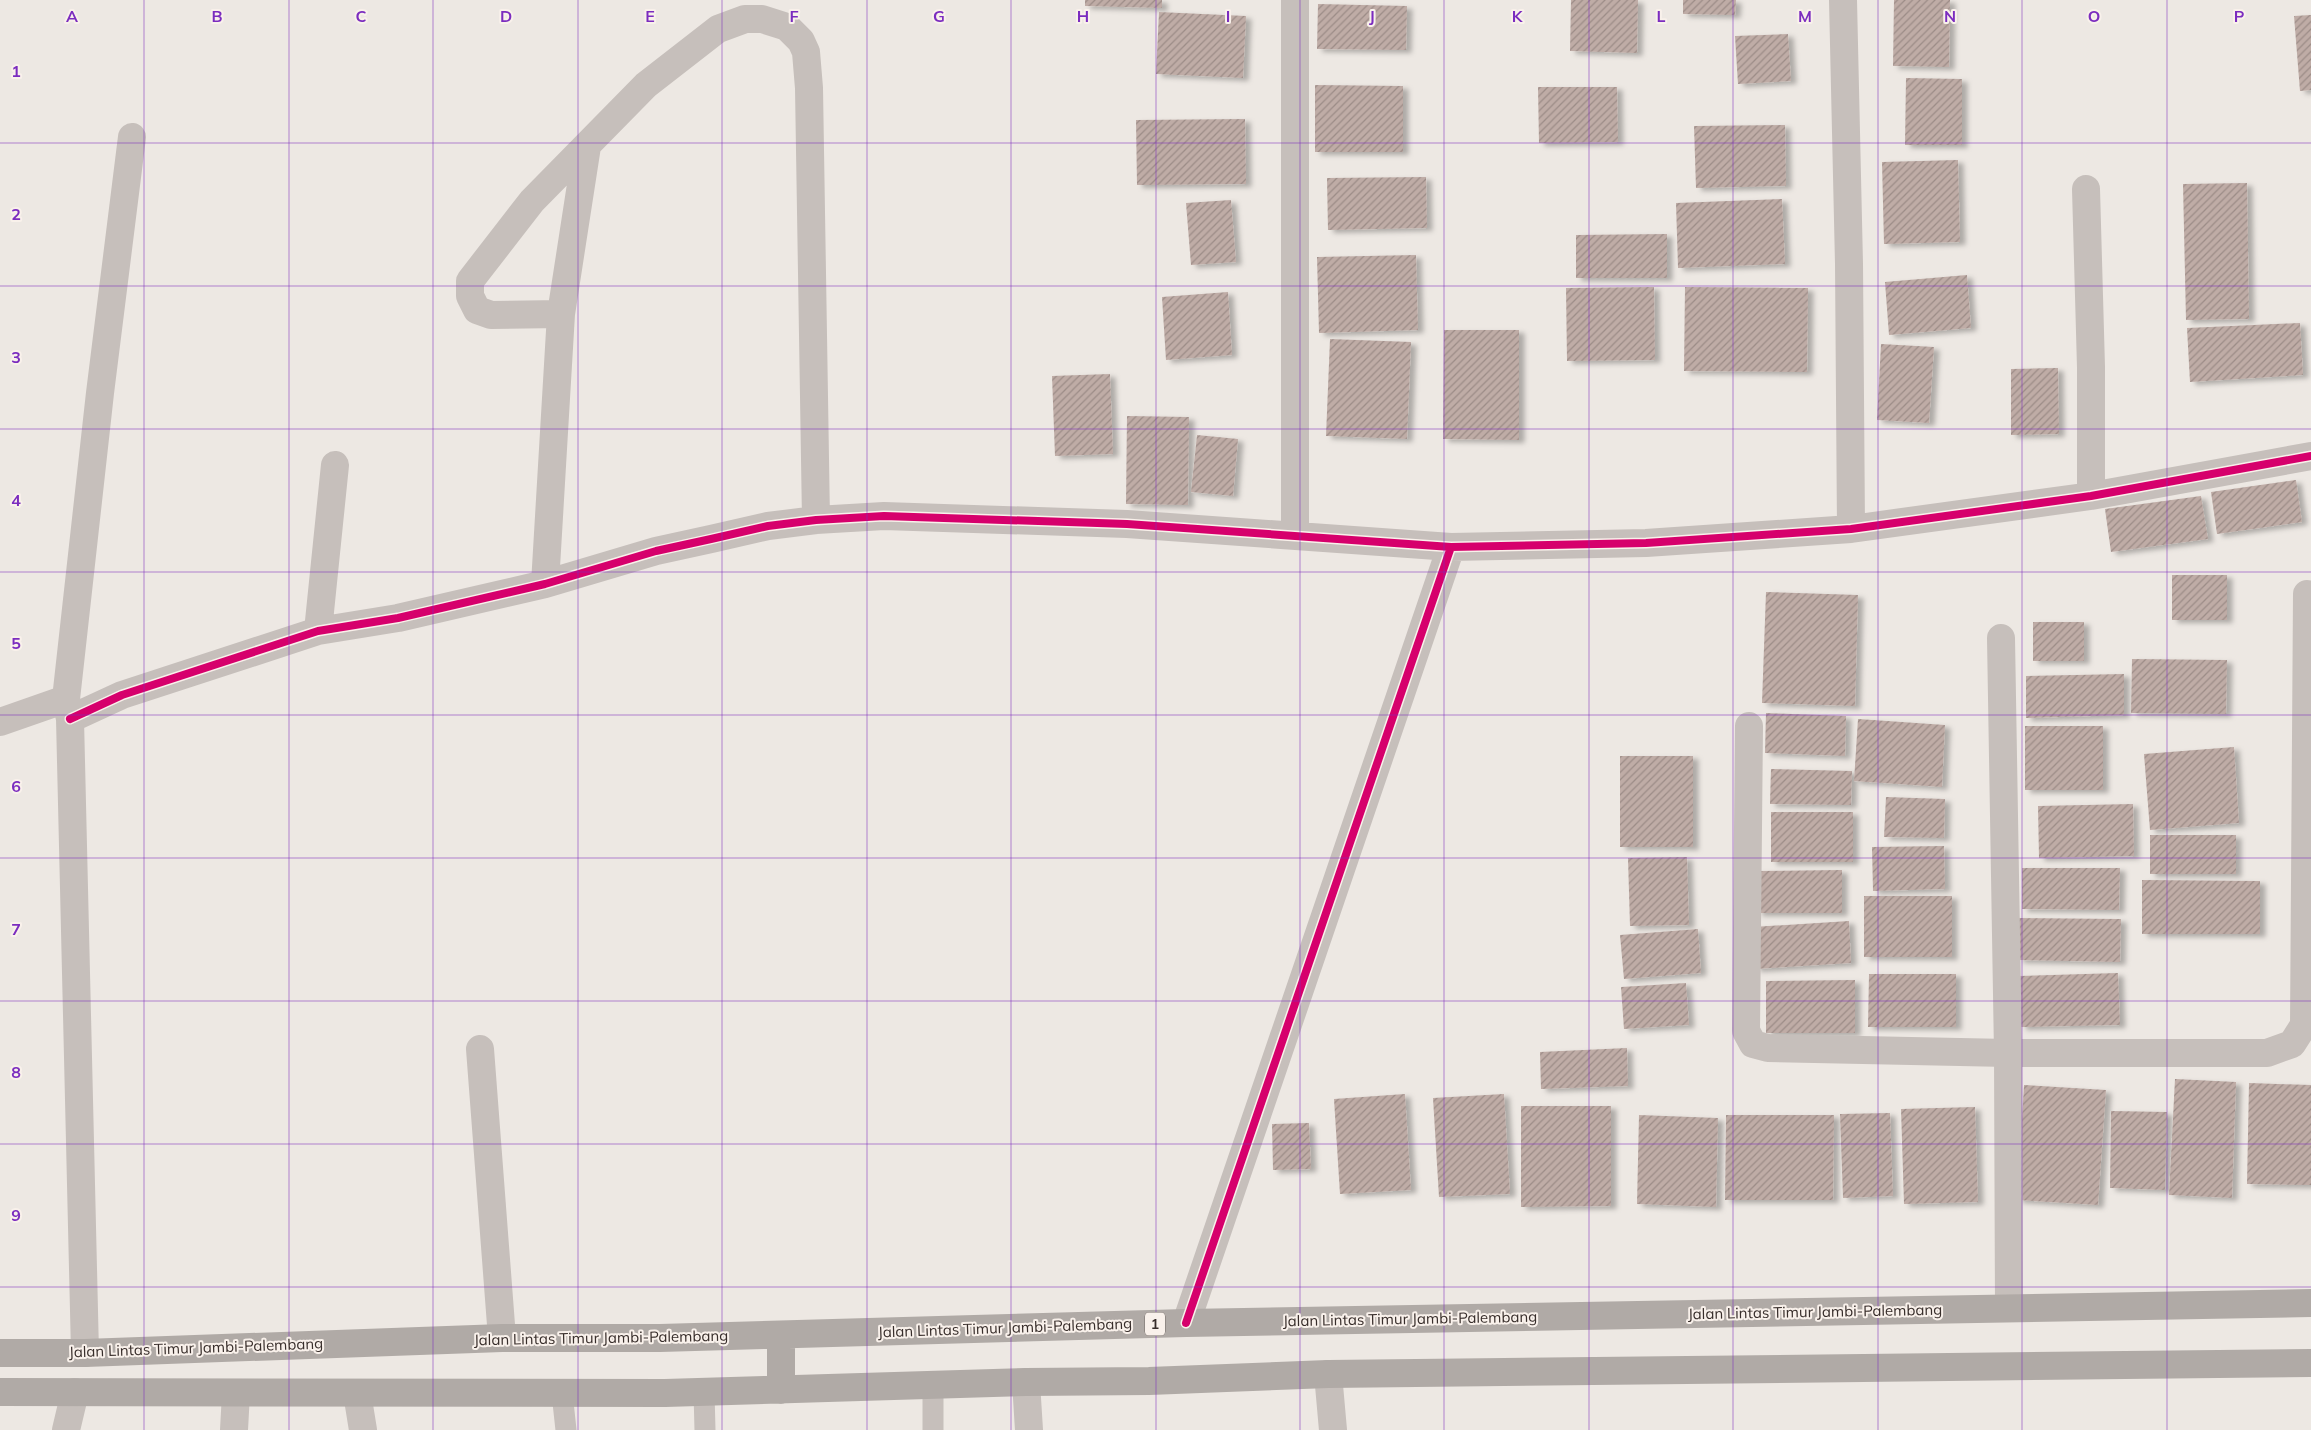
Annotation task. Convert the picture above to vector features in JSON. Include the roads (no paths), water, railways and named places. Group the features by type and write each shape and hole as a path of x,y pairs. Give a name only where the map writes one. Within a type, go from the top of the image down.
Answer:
{"highway":[{"name":"Jalan Lintas Timur Jambi-Palembang","path":"0,1353 85,1353 502,1338 660,1338 1186,1323 2311,1304"},
{"path":"781,1335 781,1390"},
{"path":"0,1392 704,1392 1026,1382 1149,1381 1328,1374 2311,1363"}],"street":[{"path":"1295,0 1295,536"},
{"path":"1843,0 1849,264 1851,529"},
{"path":"561,314 491,315 477,310 470,296 470,281 532,201 646,85 718,29 745,18 762,18 787,27 801,41 806,52 809,88 816,520"},
{"path":"85,1353 68,709 100,393 132,137"},
{"path":"545,584 561,314 587,146"},
{"path":"2086,189 2091,367 2091,496"},
{"path":"0,722 68,709 122,695 318,631 398,618 545,584 656,551 768,526 816,520 894,516 1127,524 1451,548 1646,543 1851,529 2091,496 2311,456"},
{"path":"318,631 335,465"},
{"path":"1186,1323 1451,548"},
{"path":"1749,726 1746,1031 1753,1044 1768,1048 2008,1052 2266,1053 2292,1044 2304,1025 2307,594"},
{"path":"2001,638 2008,1052 2008,1308"},
{"path":"480,1049 502,1338"},
{"path":"1328,1374 1333,1430"},
{"path":"1026,1382 1029,1430"},
{"path":"66,1430 76,1392"},
{"path":"234,1430 236,1393"},
{"path":"357,1393 363,1430"}],"lane":[{"path":"932,1385 932,1430"},
{"path":"704,1392 705,1430"},
{"path":"562,1393 566,1430"}]}
